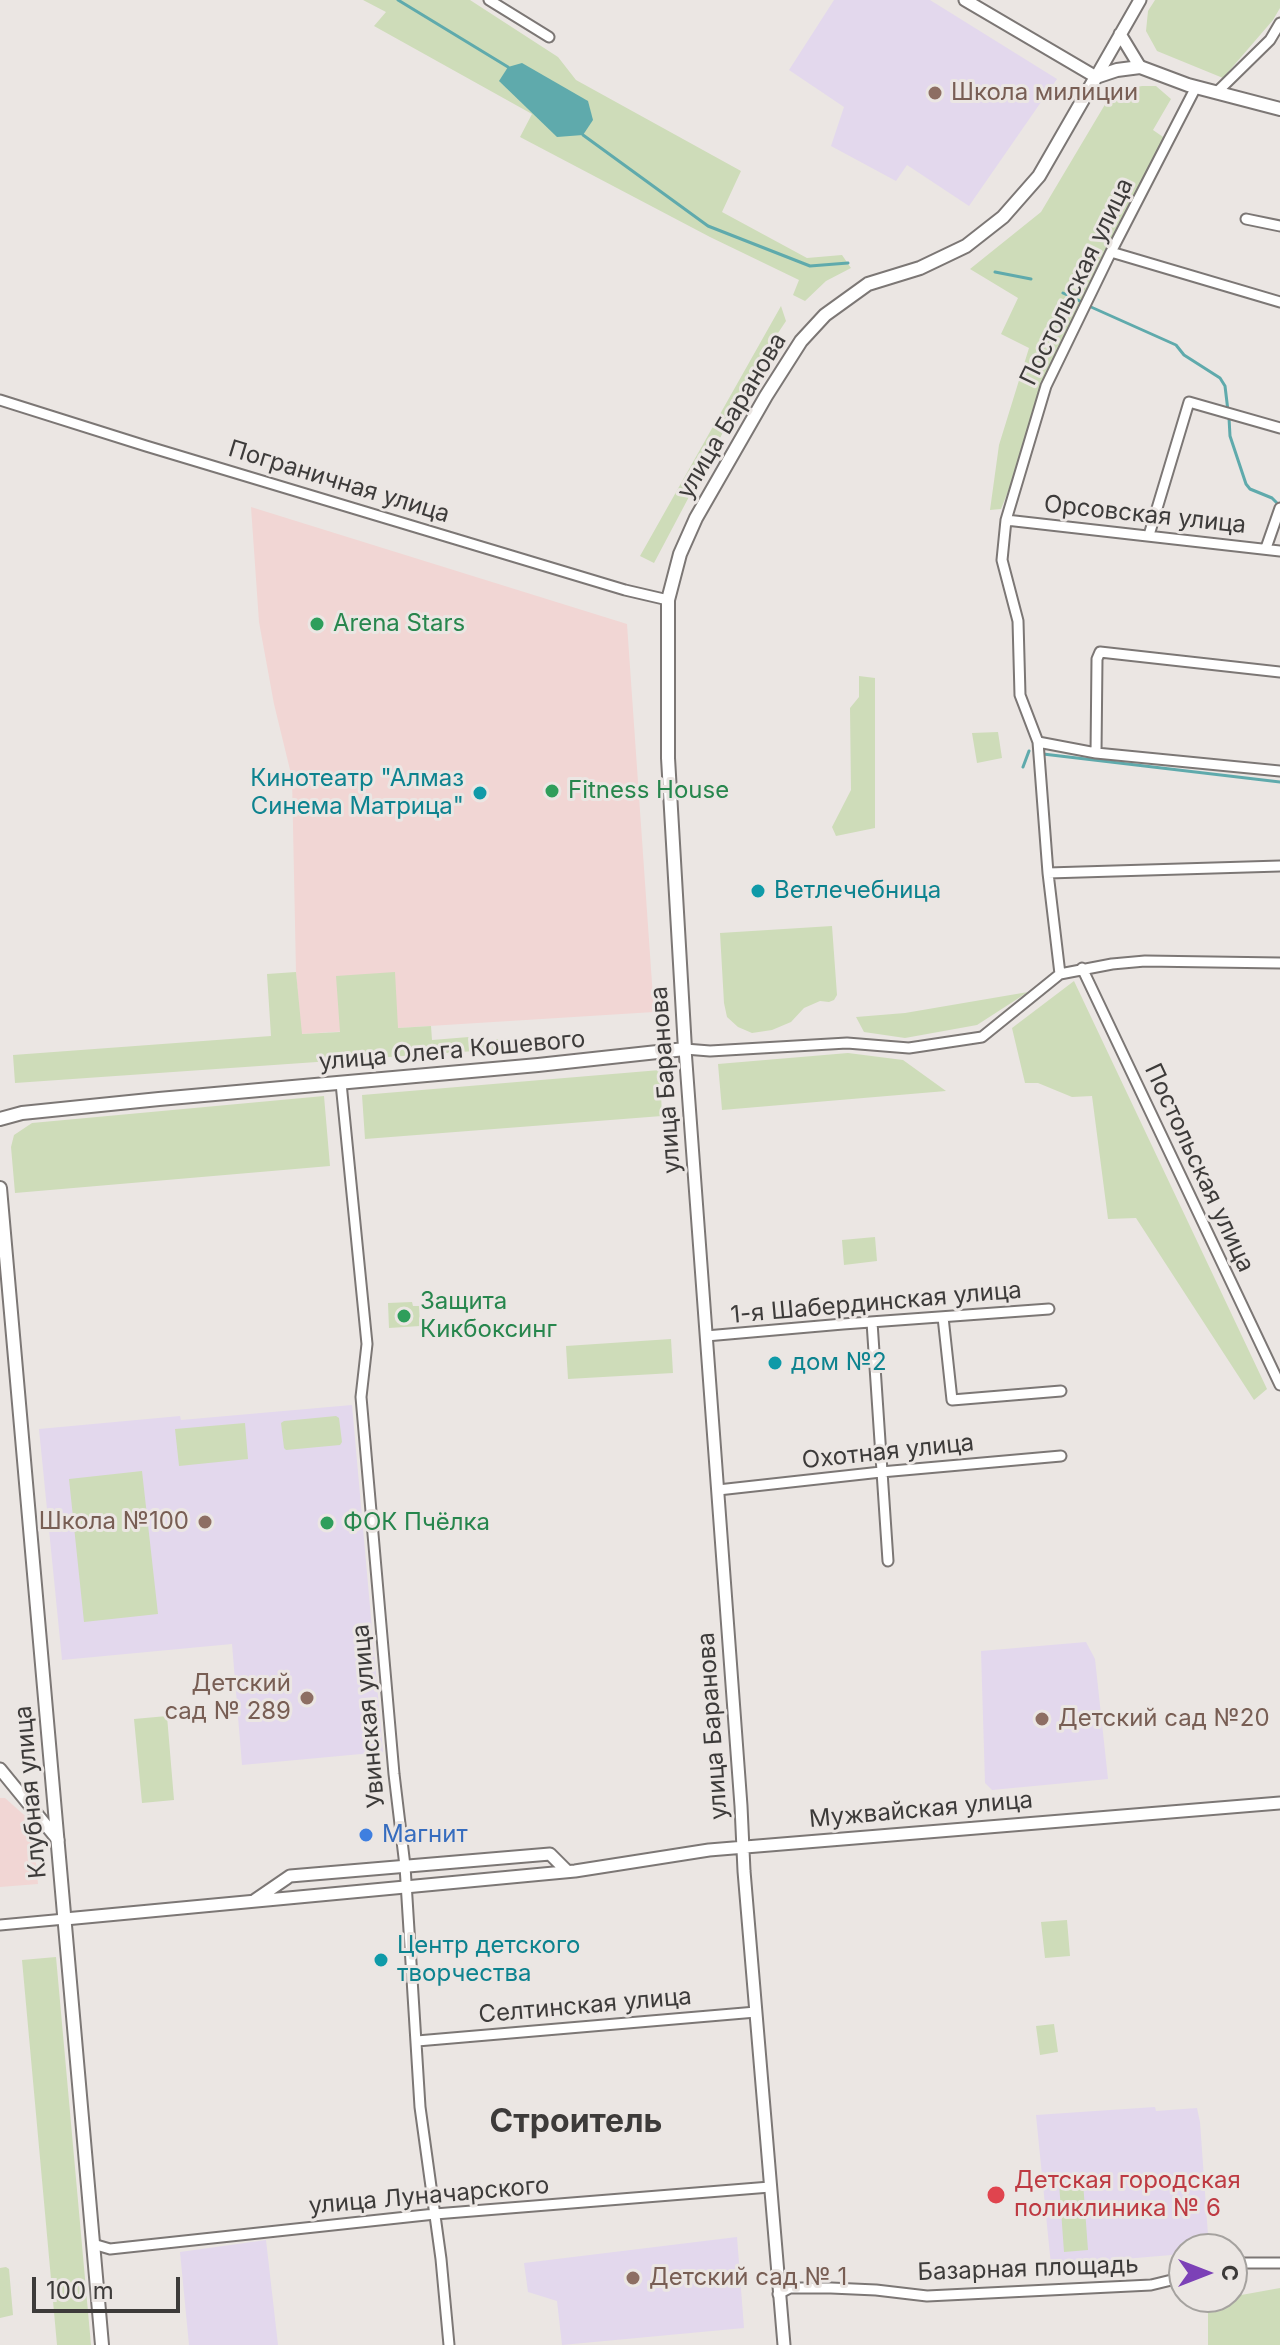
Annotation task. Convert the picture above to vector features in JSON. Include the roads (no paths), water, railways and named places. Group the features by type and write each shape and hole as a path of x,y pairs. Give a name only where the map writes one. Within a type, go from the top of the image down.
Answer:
{"main road":[{"path":"1096,77 1140,67 1196,87 1280,109"},
{"name":"улица Баранова","path":"685,1049 668,758 668,600 680,554 696,518 801,341 825,315 868,284 920,268 966,246 1003,217 1039,176 1096,77"},
{"name":"улица Олега Кошевого","path":"0,1119 22,1113 685,1049"},
{"name":"Клубная улица","path":"0,1188 102,2345"}],"street":[{"path":"489,0 549,37"},
{"path":"965,0 1096,77"},
{"name":"улица Баранова","path":"1096,77 1140,0"},
{"path":"1217,92 1270,40 1280,23"},
{"path":"1120,34 1140,67"},
{"name":"Постольская улица","path":"1060,974 1048,873 1038,742 1020,695 1018,621 1002,560 1006,520 1046,386 1196,87"},
{"path":"1246,219 1280,226"},
{"path":"1111,252 1280,302"},
{"name":"Пограничная улица","path":"0,400 625,590 668,600"},
{"path":"1149,535 1189,402 1280,428"},
{"path":"1266,548 1280,508"},
{"name":"Орсовская улица","path":"1006,520 1280,551"},
{"path":"1096,753 1097,659 1100,652 1280,672"},
{"path":"1038,742 1096,753 1280,771"},
{"path":"1048,873 1280,866"},
{"path":"1060,974 1082,968 1145,961 1280,963"},
{"name":"Постольская улица","path":"1082,968 1280,1385"},
{"name":"улица Олега Кошевого","path":"685,1049 710,1051 847,1043 909,1048 982,1037 1060,974"},
{"name":"улица Баранова","path":"685,1049 742,1847 784,2345"},
{"name":"Увинская улица","path":"341,1083 367,1344 361,1397 386,1693 405,1866 420,2107 449,2345"},
{"name":"1-я Шабердинская улица","path":"706,1336 1049,1309"},
{"path":"943,1317 952,1400 1061,1391"},
{"path":"872,1322 888,1561"},
{"name":"Охотная улица","path":"718,1490 1061,1456"},
{"path":"0,1769 58,1840"},
{"name":"Мужвайская улица","path":"0,1925 567,1871 686,1852 1280,1803"},
{"name":"Мужвайская улица","path":"253,1901 290,1876 550,1854 567,1871"},
{"name":"Селтинская улица","path":"417,2041 756,2012"},
{"name":"улица Луначарского","path":"93,2244 110,2249 435,2214 770,2187"},
{"path":"1248,2263 1280,2263"},
{"name":"Базарная площадь","path":"778,2294 790,2288 817,2288 927,2296 1151,2285 1168,2281"}],"water":[{"path":"522,63 588,101 593,120 583,135 557,137 499,81 508,67"}],"waterway":[{"path":"398,0 508,67"},
{"path":"583,135 708,226 810,266 848,263"},
{"path":"995,272 1031,279"},
{"path":"1063,293 1082,302"},
{"path":"1091,307 1176,345 1184,355 1220,378 1225,386 1228,411"},
{"path":"1229,418 1230,436 1246,484 1279,505"},
{"path":"1023,767 1029,751"},
{"path":"1043,754 1280,782"}],"place":[{"name":"Школа милиции","path":"935,93"},
{"name":"Arena Stars","path":"317,624"},
{"name":"Fitness House","path":"552,791"},
{"name":"Кинотеатр \"Алмаз Синема Матрица\"","path":"480,793"},
{"name":"Ветлечебница","path":"758,891"},
{"name":"Защита Кикбоксинг","path":"404,1316"},
{"name":"дом №2","path":"775,1363"},
{"name":"Школа №100","path":"205,1522"},
{"name":"ФОК Пчёлка","path":"327,1523"},
{"name":"Детский сад № 289","path":"307,1698"},
{"name":"Детский сад №20","path":"1042,1719"},
{"name":"Магнит","path":"366,1835"},
{"name":"Центр детского творчества","path":"381,1960"},
{"name":"Детская городская поликлиника № 6","path":"996,2195"},
{"name":"Детский сад № 1","path":"633,2278"}],"district":[{"name":"Строитель","path":"576,2122"}]}
